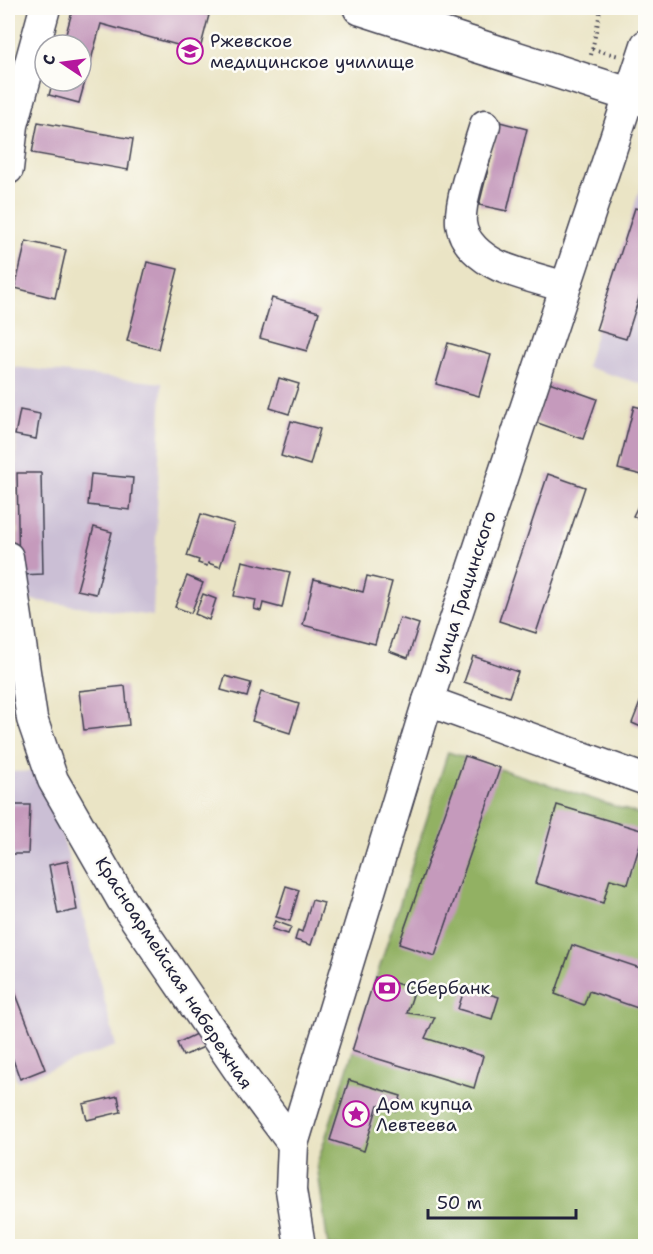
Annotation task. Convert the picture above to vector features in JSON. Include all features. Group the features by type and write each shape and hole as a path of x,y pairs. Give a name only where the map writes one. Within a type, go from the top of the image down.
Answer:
{"main road":[{"path":"360,8 637,98"}],"street":[{"path":"8,169 13,125 45,8"},
{"name":"улица Грацинского","path":"293,1144 428,701 565,287 637,98 645,45"},
{"path":"485,125 464,197 461,223 469,244 484,258 500,266 565,287"},
{"name":"Красноармейская набережная","path":"8,557 32,719 53,780 122,900 246,1082 293,1144"},
{"path":"428,701 645,780"},
{"path":"293,1144 291,1190 300,1246"}],"path":[{"path":"586,82 601,8"}],"shaded area":[{"path":"645,171 645,385 586,367"},
{"path":"14,367 162,383 153,616 23,599 19,575"},
{"path":"44,771 68,855 116,1046 17,1081 8,1054 8,772"}],"green space":[{"path":"448,752 645,816 645,1246 328,1246 317,1164"}],"building":[{"name":"Ржевское медицинское училище","path":"73,8 181,8 209,15 197,61 178,56 181,46 101,24 93,53 93,33 66,33"},
{"name":"Ржевское медицинское училище","path":"50,93 82,93 79,103 49,95"},
{"path":"38,122 133,139 128,170 32,153"},
{"path":"500,122 527,129 507,211 479,205"},
{"path":"635,208 646,211 646,276 626,339 596,330"},
{"path":"26,241 66,250 55,298 15,288"},
{"path":"147,262 178,269 158,349 127,341"},
{"path":"272,298 319,312 307,351 260,338"},
{"path":"448,343 491,355 479,396 436,384"},
{"path":"279,378 299,384 289,414 270,408"},
{"path":"549,382 597,399 583,439 535,422"},
{"path":"634,406 646,409 646,476 618,469"},
{"path":"20,410 40,414 36,439 15,435"},
{"path":"291,421 320,429 310,465 281,456"},
{"path":"17,473 41,473 43,574 19,575"},
{"path":"91,474 133,478 130,510 88,505"},
{"path":"548,474 585,487 536,633 499,621"},
{"path":"643,496 646,497 646,522 633,516"},
{"path":"201,514 234,524 220,567 198,563 199,560 187,556"},
{"path":"94,527 112,532 96,594 77,590"},
{"path":"242,561 290,572 282,608 263,603 261,611 254,609 256,600 234,596"},
{"path":"187,576 203,583 191,613 175,607"},
{"path":"367,576 392,582 375,644 303,625 314,579 363,592"},
{"path":"203,594 216,599 209,620 195,614"},
{"path":"400,618 419,624 408,658 389,651"},
{"path":"473,656 518,672 509,697 464,682"},
{"path":"225,676 251,683 247,697 221,690"},
{"path":"125,686 129,725 84,730 79,691"},
{"path":"646,690 646,729 632,723"},
{"path":"261,692 299,704 290,733 252,721"},
{"path":"465,756 500,768 435,956 399,944"},
{"path":"8,805 30,805 28,854 8,854"},
{"path":"557,805 644,831 628,884 610,879 603,903 535,883"},
{"path":"68,861 77,910 58,914 49,865"},
{"path":"286,886 299,890 290,921 276,917"},
{"path":"312,900 324,903 311,945 295,940 298,930 302,932"},
{"path":"275,921 291,927 288,934 272,929"},
{"path":"572,945 646,970 646,1011 589,991 584,1005 555,994"},
{"path":"375,977 415,989 407,1013 435,1017 425,1038 483,1056 474,1088 352,1051"},
{"path":"12,984 45,1069 20,1079 8,1046 8,986"},
{"path":"465,987 499,997 492,1019 458,1009"},
{"path":"198,1033 204,1047 183,1056 177,1043"},
{"path":"349,1080 401,1096 396,1111 378,1105 364,1151 330,1140"},
{"path":"118,1096 121,1112 87,1120 83,1104"}],"place":[{"name":"Ржевское медицинское училище","path":"190,51"},
{"name":"Сбербанк","path":"387,988"},
{"name":"Дом купца Левтеева","path":"356,1114"}]}
